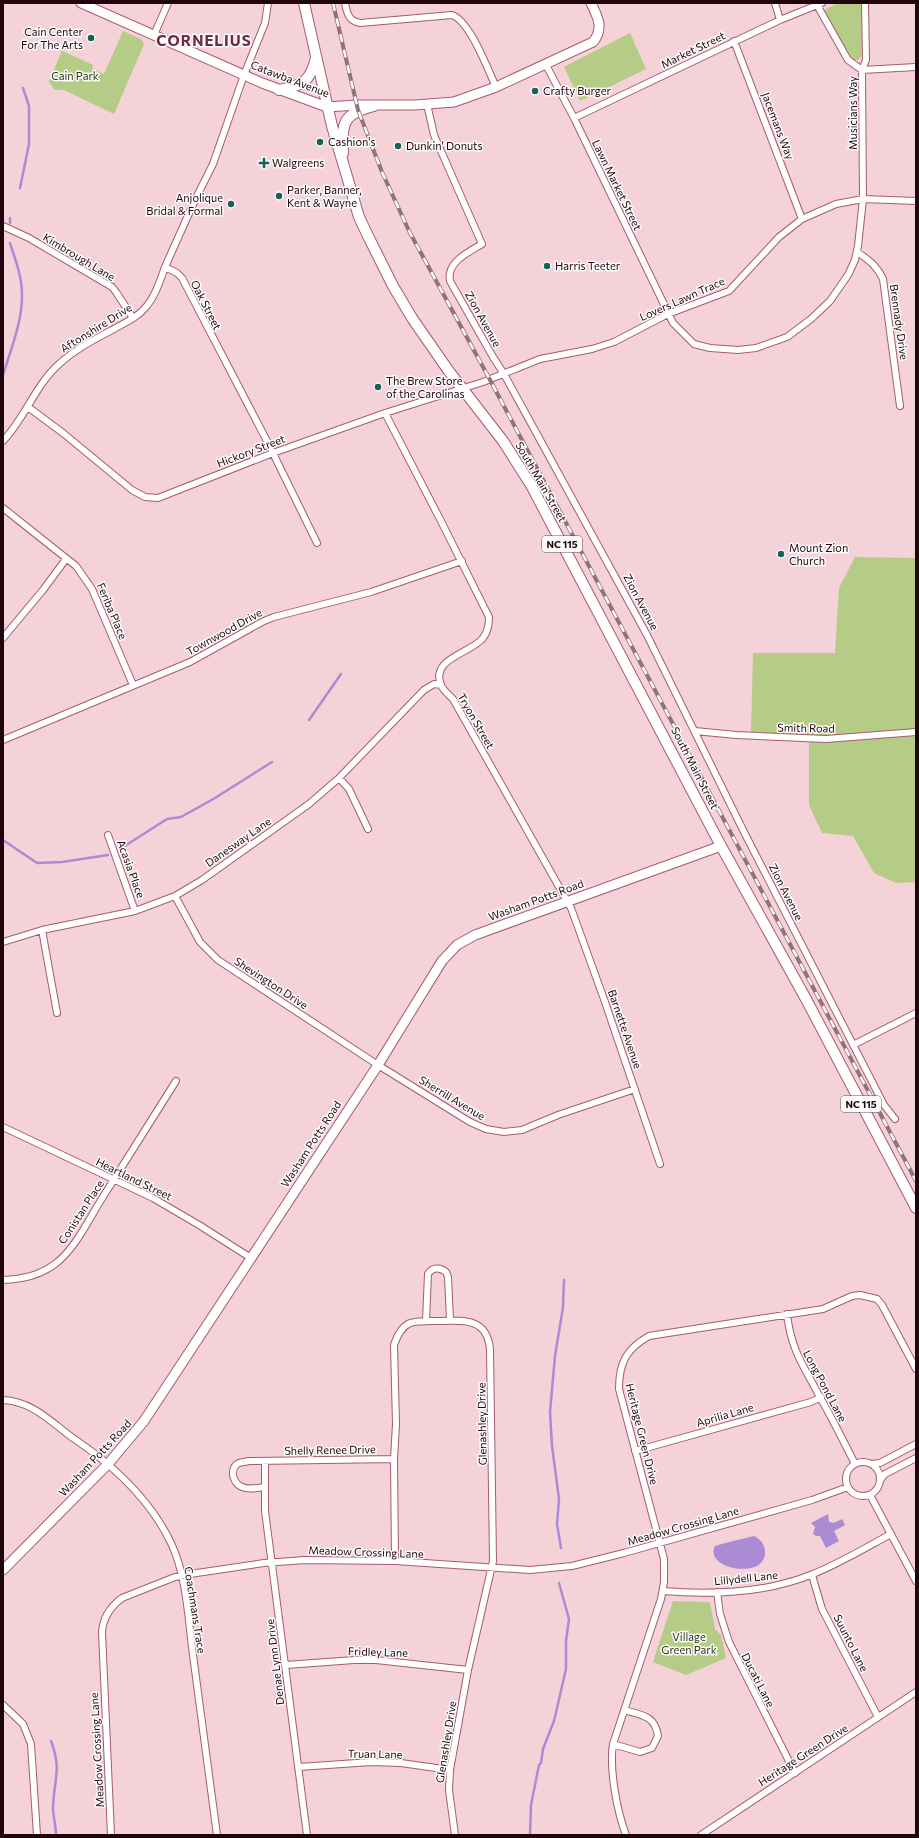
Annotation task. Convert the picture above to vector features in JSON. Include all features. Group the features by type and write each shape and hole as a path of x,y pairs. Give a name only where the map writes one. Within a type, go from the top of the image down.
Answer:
{"main road":[{"name":"NC 115","path":"304,3 317,56 327,107"},
{"path":"279,90 298,86 309,78 317,56"},
{"path":"343,167 342,132 345,122 358,110 374,106"},
{"name":"South Main Street","path":"327,107 343,167 359,217 393,286 424,336 503,441 531,485 721,846 806,999 916,1208"}],"street":[{"path":"154,34 168,3"},
{"path":"165,267 193,204 213,164 244,75 265,23 268,3"},
{"path":"345,3 348,16 355,22 360,23 452,15 458,17 472,37 496,87"},
{"name":"Catawba Avenue","path":"85,4 279,90 327,107 454,102 496,87 587,46 598,37 599,24 591,3"},
{"path":"775,3 780,20"},
{"name":"Musicians Way","path":"856,252 863,199 862,70 866,60 865,3"},
{"path":"820,4 848,60 862,70 916,67"},
{"name":"Market Street","path":"574,118 734,41 820,4"},
{"name":"Jacemans Way","path":"734,41 802,219"},
{"name":"Lawn Market Street","path":"546,65 574,118 668,314 673,323 694,344 733,351 756,348 787,337 811,320 830,301 848,275 856,252"},
{"name":"Zion Avenue","path":"427,104 434,135 482,244 452,265 449,276 450,281 504,374 621,586 853,1045 884,1105 895,1119"},
{"name":"Lovers Lawn Trace","path":"504,374 548,356 604,346 668,314 729,291 779,237 802,219 836,204 863,199 916,201"},
{"name":"Kimbrough Lane","path":"3,226 29,238 112,288 133,318"},
{"name":"Brennady Drive","path":"856,252 871,261 878,269 883,279 900,406"},
{"name":"Aftonshire Drive","path":"3,441 28,407 43,382 58,365 86,344 133,318 150,302 165,267"},
{"name":"Oak Street","path":"165,267 178,273 182,278 273,453 317,543"},
{"name":"Hickory Street","path":"28,407 67,436 132,490 151,498 158,498 273,453 385,413 504,374"},
{"path":"385,413 487,612 489,625 487,632 478,643 443,664 440,674 441,685"},
{"name":"Feriba Place","path":"3,508 80,570 92,589 134,685"},
{"path":"4,634 43,590 66,559"},
{"name":"Townwood Drive","path":"3,740 190,662 264,620 371,592 462,561"},
{"name":"Danesway Lane","path":"3,942 42,930 135,910 175,896 208,876 290,818 340,778 424,690 434,684 441,685"},
{"name":"Tryon Street","path":"441,685 453,699 567,902"},
{"name":"Smith Road","path":"695,731 736,735 820,739 916,732"},
{"path":"340,778 348,790 368,829"},
{"name":"Acasia Place","path":"108,835 135,910"},
{"name":"Washam Potts Road","path":"3,1570 108,1464 144,1421 378,1065 442,961 457,945 475,935 721,846"},
{"name":"Shevington Drive","path":"175,896 200,942 218,960 378,1065"},
{"name":"Barnette Avenue","path":"567,902 579,930 635,1088 660,1164"},
{"path":"42,930 57,1013"},
{"path":"853,1045 916,1014"},
{"name":"Sherrill Avenue","path":"378,1065 470,1122 486,1129 504,1132 522,1130 558,1115 635,1088"},
{"name":"Conistan Place","path":"3,1280 16,1280 35,1275 59,1261 69,1250 176,1081"},
{"name":"Heartland Street","path":"3,1127 182,1214 251,1258"},
{"path":"426,1321 428,1274 430,1270 437,1268 446,1272 448,1277 450,1320"},
{"name":"Heritage Green Drive","path":"626,1835 619,1810 612,1765 613,1744 663,1591 664,1558 622,1402 619,1380 624,1357 638,1342 649,1336 823,1309 852,1296 860,1295 877,1299 882,1305 916,1369"},
{"name":"Long Pond Lane","path":"787,1314 790,1338 796,1352 855,1464"},
{"name":"Glenashley Drive","path":"395,1561 394,1459 396,1424 394,1345 401,1329 410,1323 450,1320 470,1321 478,1325 485,1332 489,1340 494,1544 492,1568 468,1670 450,1770 449,1790 455,1835"},
{"name":"Aprilia Lane","path":"635,1451 811,1402 821,1397"},
{"name":"Coachmans Trace","path":"3,1400 17,1401 32,1408 108,1464 138,1494 156,1516 171,1543 181,1576 187,1612 217,1835"},
{"path":"916,1444 880,1463 871,1464 864,1462 855,1464 847,1473 846,1480 848,1487 852,1492 858,1495 870,1494 875,1491 880,1480 885,1474 916,1458"},
{"name":"Shelly Renee Drive","path":"265,1461 394,1459"},
{"path":"264,1487 243,1488 238,1485 235,1480 233,1471 239,1463 249,1461 265,1461"},
{"name":"Denae Lynn Drive","path":"265,1461 264,1487 272,1562 307,1835"},
{"path":"871,1464 879,1474 880,1480"},
{"name":"Meadow Crossing Lane","path":"111,1835 102,1646 103,1623 110,1609 122,1598 181,1576 272,1562 312,1560 395,1561 530,1570 564,1567 624,1554 660,1542 812,1500 848,1487"},
{"path":"870,1494 916,1581"},
{"name":"Lillydell Lane","path":"663,1591 717,1592 766,1588 812,1575 891,1534"},
{"name":"Suunto Lane","path":"812,1575 822,1609 878,1717"},
{"name":"Ducati Lane","path":"717,1592 723,1628 795,1773"},
{"name":"Fridley Lane","path":"286,1665 354,1660 376,1660 468,1670"},
{"name":"Heritage Green Drive","path":"701,1835 916,1692"},
{"path":"3,1705 23,1724 31,1744 37,1835"},
{"path":"613,1744 640,1752 652,1748 658,1736 654,1722 648,1718 624,1710"},
{"name":"Truan Lane","path":"299,1767 377,1762 401,1763 450,1770"}],"green space":[{"path":"838,3 861,3 862,52 861,57 858,60 851,57 826,16 824,10"},
{"name":"Cain Park","path":"123,31 141,39 144,44 114,114 64,90 55,90 49,82 61,53 60,50 93,65 92,69 104,74"},
{"path":"630,33 646,69 580,101 564,67"},
{"path":"855,557 916,558 916,882 896,883 874,873 853,836 822,833 809,805 809,736 751,733 753,653 835,653 839,588"},
{"name":"Village Green Park","path":"673,1601 710,1602 715,1629 721,1635 726,1658 686,1675 653,1662"}],"shaded area":[{"path":"828,1514 829,1522 834,1523 842,1519 845,1525 834,1531 839,1541 826,1548 820,1536 813,1534 815,1527 811,1523"},
{"path":"754,1536 758,1538 764,1546 765,1551 763,1560 756,1566 747,1569 726,1566 718,1561 714,1554 715,1546"}],"waterway":[{"path":"20,188 29,144 29,106 23,88"},
{"path":"10,218 10,223"},
{"path":"3,375 14,341 22,306 20,277 10,243"},
{"path":"309,720 341,674"},
{"path":"120,849 167,819 181,817 215,798 272,762"},
{"path":"3,840 37,863 62,862 108,855"},
{"path":"561,1548 557,1524 559,1499 552,1446 550,1412 555,1356 563,1307 564,1280"},
{"path":"530,1835 531,1805 539,1765 541,1763 543,1749 554,1721 566,1669 566,1641 569,1619 559,1583"},
{"path":"51,1741 57,1767 53,1807 56,1835"}],"railway":[{"path":"333,3 358,110 382,172 409,231 489,378 916,1181"}],"place":[{"name":"Cain Center For The Arts","path":"91,38"},
{"name":"Crafty Burger","path":"535,91"},
{"name":"Cashion's","path":"320,142"},
{"name":"Dunkin' Donuts","path":"398,146"},
{"name":"Walgreens","path":"264,163"},
{"name":"Parker, Banner, Kent & Wayne","path":"279,196"},
{"name":"Anjolique Bridal & Formal","path":"231,204"},
{"name":"Harris Teeter","path":"547,266"},
{"name":"The Brew Store of the Carolinas","path":"378,387"},
{"name":"Mount Zion Church","path":"781,554"}],"district":[{"name":"CORNELIUS","path":"204,41"}]}
